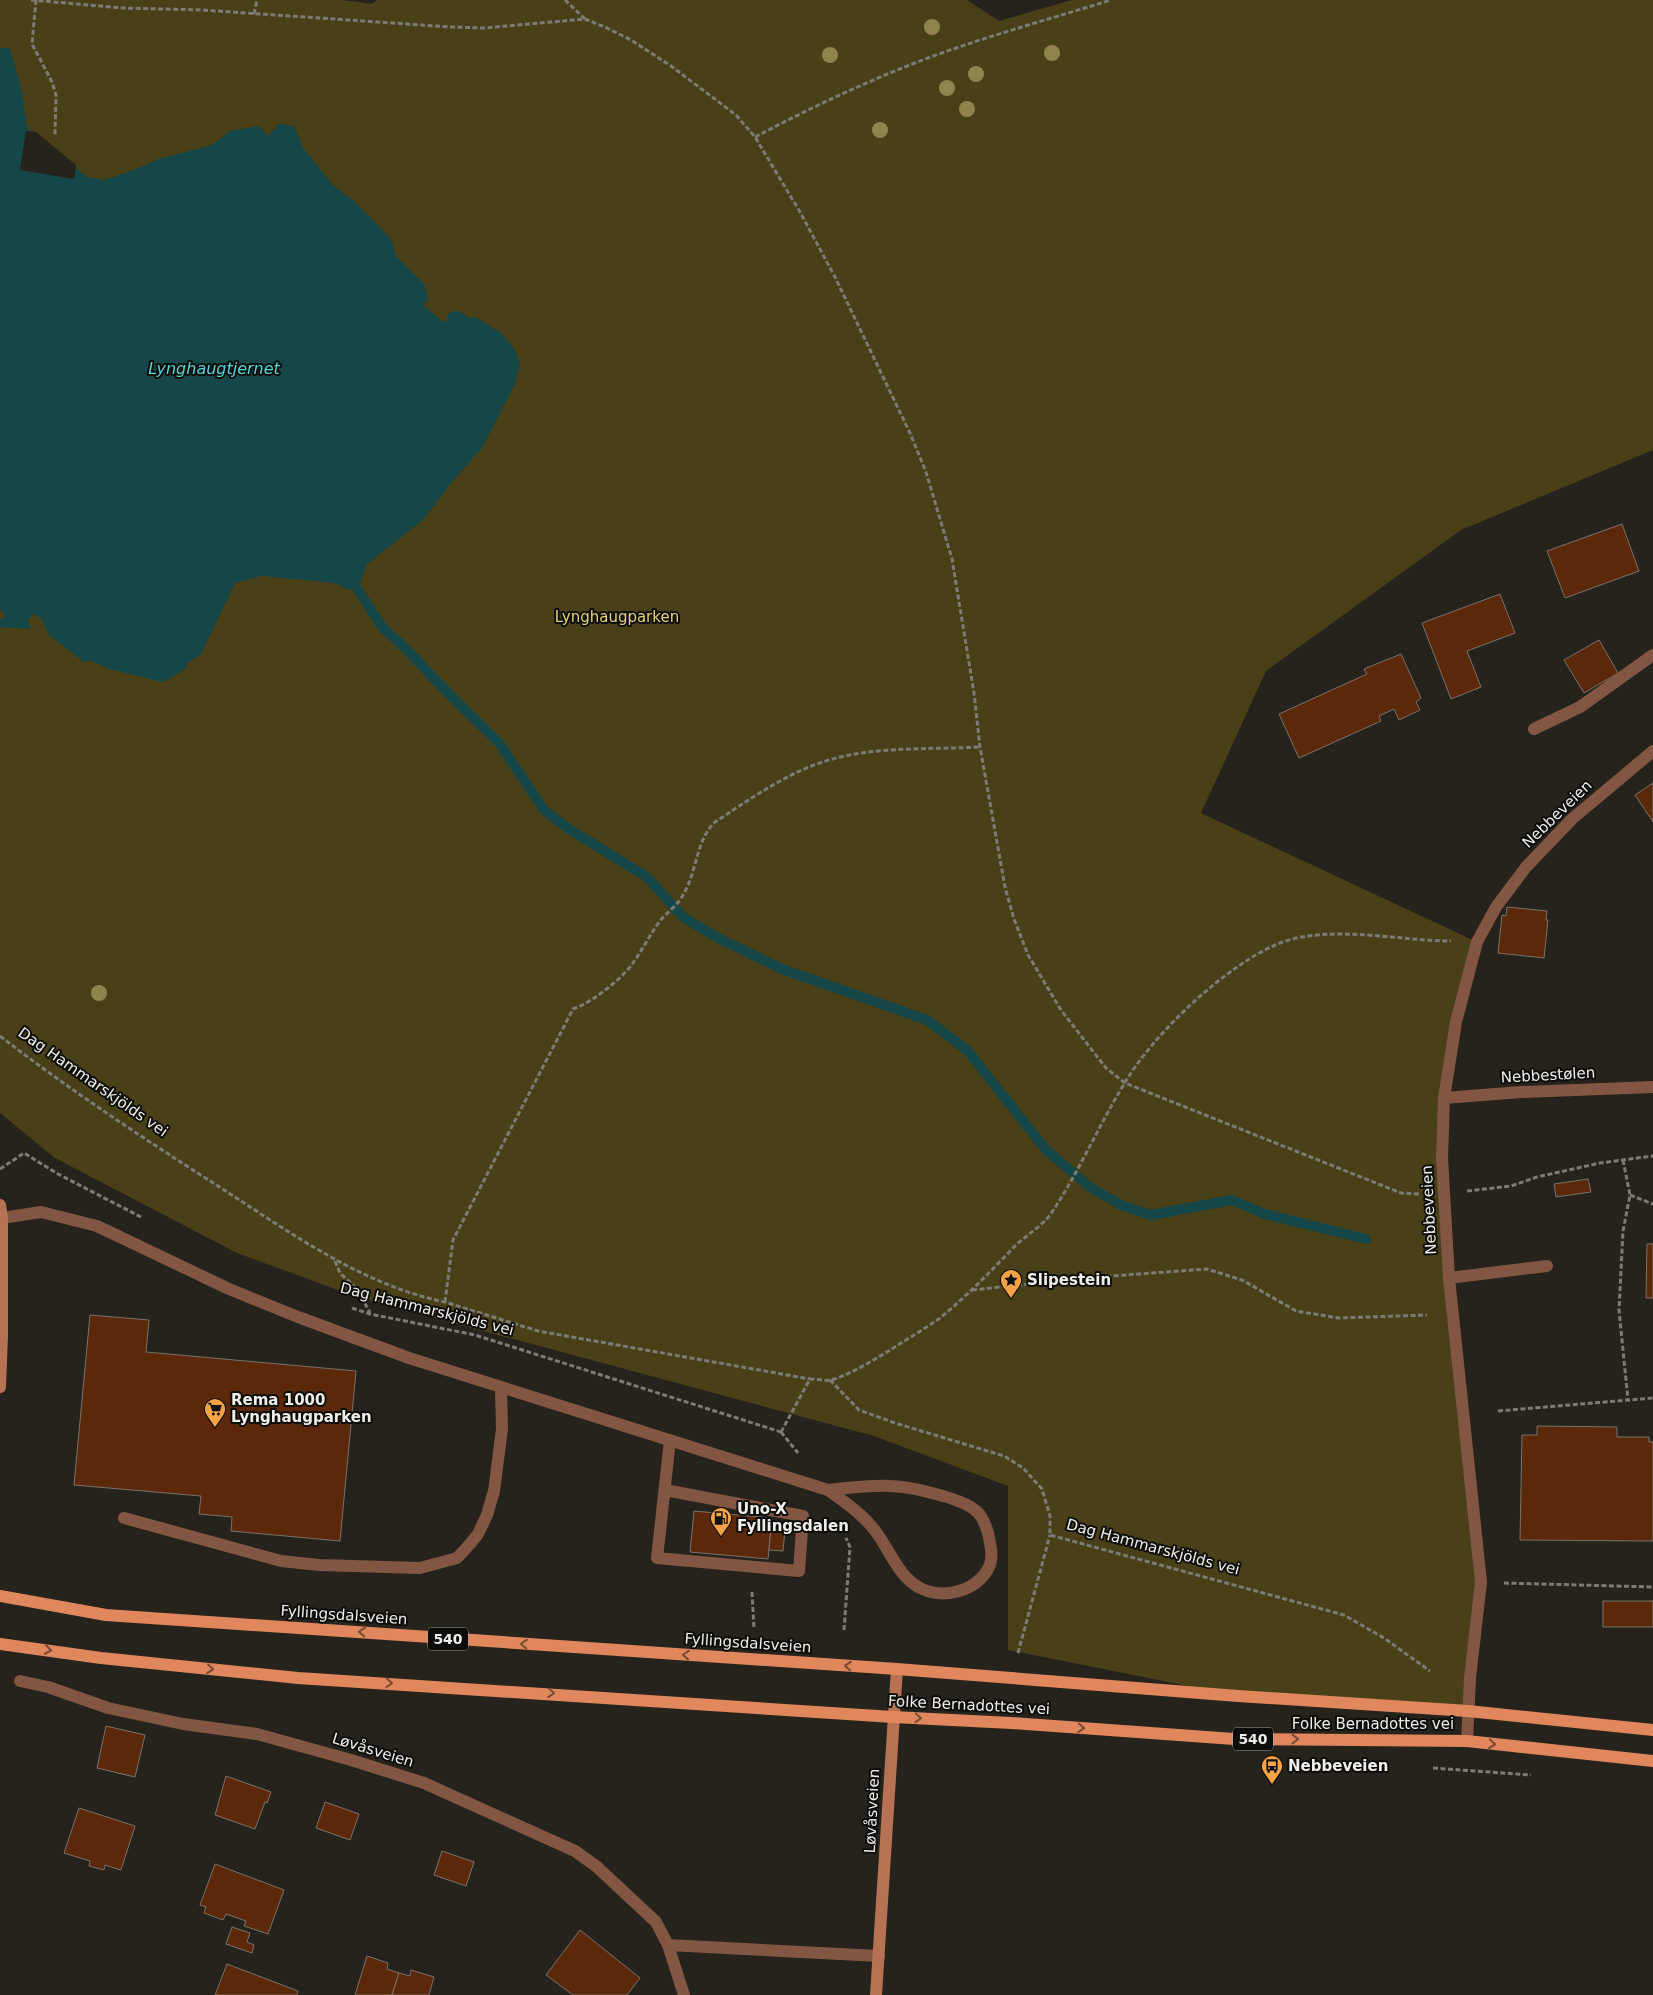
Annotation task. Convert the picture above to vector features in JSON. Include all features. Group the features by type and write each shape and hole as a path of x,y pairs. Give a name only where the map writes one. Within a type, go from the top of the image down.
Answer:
{"main road":[{"path":"0,1205 2,1335 0,1387"},
{"name":"Fyllingsdalsveien","path":"0,1596 106,1615 897,1669"},
{"name":"Folke Bernadottes vei","path":"0,1644 100,1658 298,1678 893,1717 1011,1722 1234,1739 1467,1741 1653,1761"},
{"name":"Folke Bernadottes vei","path":"897,1669 1238,1696 1468,1711 1653,1730"},
{"name":"Løvåsveien","path":"876,1995 897,1669"}],"street":[{"path":"1534,729 1580,706 1653,656"},
{"name":"Nebbeveien","path":"1467,1741 1468,1711 1481,1582 1449,1278 1442,1158 1444,1098 1456,1022 1477,942 1496,907 1526,867 1572,819 1653,750"},
{"name":"Nebbestølen","path":"1444,1098 1521,1092 1653,1087"},
{"path":"1,1218 41,1212 97,1226 229,1289 409,1358 828,1490 855,1510 876,1532 904,1577 922,1589 940,1593 962,1591 977,1583 990,1566 991,1548 986,1526 976,1510 952,1498 890,1486 828,1490"},
{"path":"1449,1278 1547,1266"},
{"path":"124,1518 281,1561 319,1565 420,1568 457,1558 478,1534 487,1515 494,1491 502,1430 501,1388"},
{"path":"665,1490 804,1516 799,1571 657,1558 670,1440"},
{"name":"Løvåsveien","path":"20,1681 48,1687 108,1708 183,1724 257,1734 351,1760 424,1783 575,1851 596,1866 656,1922 668,1945 684,1995"},
{"path":"668,1945 879,1956"}],"path":[{"path":"32,0 124,8 202,10 470,28 585,19"},
{"path":"36,0 32,44 52,82 56,95 55,135"},
{"path":"254,14 257,0"},
{"path":"565,0 585,19 623,36 671,66 736,115 755,137 800,212 835,277 910,433 926,472 952,559 974,693 980,747 1005,887 1014,919 1028,955 1061,1010 1106,1068 1124,1083 1401,1193 1417,1194"},
{"path":"755,137 890,72 969,44 1111,0"},
{"path":"445,1302 453,1240 573,1009 582,1006 600,994 632,965 662,918 683,896 692,877 707,830 715,822 772,785 814,765 870,752 980,747"},
{"name":"Dag Hammarskjölds vei","path":"0,1036 104,1111 335,1261 391,1285 430,1299 538,1331 810,1379 830,1380 869,1363 940,1318 972,1290 1017,1244 1048,1218 1082,1161 1124,1083 1147,1052 1192,1002 1252,957 1281,942 1313,936 1352,935 1425,942 1477,942"},
{"path":"0,1169 24,1152 58,1174 144,1218"},
{"path":"1476,1190 1511,1186 1537,1177 1600,1163 1653,1156"},
{"path":"1623,1160 1630,1195 1623,1231 1619,1310 1628,1400"},
{"path":"1630,1195 1653,1204"},
{"path":"335,1261 340,1273 358,1290 366,1302 370,1314"},
{"path":"972,1290 1084,1278 1207,1269 1242,1280 1296,1311 1339,1318 1428,1315"},
{"name":"Dag Hammarskjölds vei","path":"352,1308 370,1314 475,1335 781,1432"},
{"path":"799,1454 781,1432 810,1379"},
{"name":"Dag Hammarskjölds vei","path":"830,1380 859,1410 895,1423 1004,1456 1023,1468 1042,1489 1050,1516 1050,1535 1344,1615 1384,1638 1430,1671"},
{"path":"1498,1411 1653,1398"},
{"path":"844,1531 850,1548 844,1630"},
{"path":"1018,1655 1050,1535"},
{"path":"752,1567 754,1629"},
{"path":"1481,1582 1653,1586"},
{"path":"1293,1771 1332,1766"},
{"path":"1423,1767 1532,1776"}],"green space":[{"name":"Lynghaugparken","path":"0,0 342,0 372,4 377,0 967,0 999,21 1072,0 1653,0 1653,450 1461,530 1266,671 1201,813 1477,942 1456,1022 1442,1158 1481,1582 1468,1711 1238,1696 1008,1650 1008,1486 874,1436 357,1297 237,1253 55,1158 0,1113"}],"water":[{"name":"Lynghaugtjernet","path":"0,48 10,48 22,92 27,128 87,177 104,180 159,159 212,145 230,131 259,126 268,136 280,123 295,127 303,148 333,185 356,203 392,240 396,256 425,285 428,300 423,305 443,322 446,321 449,313 459,311 469,318 475,317 500,332 513,347 520,363 515,384 482,448 452,482 423,520 367,564 358,590 346,589 334,583 262,576 235,583 201,654 188,663 184,670 163,682 109,669 92,661 84,662 49,635 41,618 34,614 28,620 31,629 0,627 0,620 5,616 2,610 0,610"}],"pier":[{"path":"26,131 36,132 76,165 74,179 20,170"}],"building":[{"path":"1622,524 1639,571 1565,598 1547,551"},
{"path":"1500,594 1515,633 1467,651 1481,687 1451,699 1422,623"},
{"path":"1599,640 1618,673 1584,693 1564,660"},
{"path":"1401,654 1421,698 1416,702 1420,710 1399,720 1394,709 1379,716 1381,721 1299,758 1279,714 1367,674 1364,669"},
{"path":"1653,783 1653,822 1635,795"},
{"path":"1507,907 1547,911 1546,920 1548,920 1544,958 1498,953 1502,915 1506,916"},
{"path":"1588,1179 1591,1192 1556,1197 1554,1184"},
{"path":"1647,1244 1653,1244 1653,1298 1646,1298"},
{"name":"Rema 1000 Lynghaugparken","path":"90,1315 149,1320 146,1352 356,1371 340,1541 231,1531 232,1517 199,1514 201,1496 74,1485"},
{"path":"1537,1426 1617,1427 1617,1437 1649,1437 1649,1442 1653,1442 1653,1541 1520,1540 1522,1435 1537,1435"},
{"path":"694,1511 772,1518 768,1559 690,1552"},
{"path":"771,1528 785,1530 783,1551 769,1550"},
{"path":"1603,1601 1653,1601 1653,1627 1603,1627"},
{"path":"106,1726 145,1735 135,1777 97,1768"},
{"path":"226,1776 271,1792 267,1803 265,1802 255,1829 215,1815"},
{"path":"325,1802 359,1814 350,1840 316,1828"},
{"path":"79,1808 135,1826 121,1870 105,1865 104,1870 89,1866 90,1861 64,1853"},
{"path":"442,1851 474,1862 466,1886 434,1875"},
{"path":"215,1864 284,1890 268,1934 244,1926 246,1921 226,1914 223,1920 204,1913 206,1907 200,1905"},
{"path":"232,1927 250,1933 247,1942 254,1945 252,1953 226,1944"},
{"path":"580,1930 640,1978 627,1995 573,1995 546,1975"},
{"path":"367,1956 388,1963 387,1969 399,1973 392,1995 355,1995"},
{"path":"227,1964 298,1991 297,1995 215,1995"},
{"path":"411,1970 434,1977 429,1995 392,1995 399,1973 410,1976"}],"waterway":[{"path":"358,590 383,628 499,743 544,810 569,829 647,877 683,917 718,938 782,969 927,1020 967,1050 1046,1150 1091,1188 1123,1206 1151,1215 1232,1200 1265,1214 1366,1239"}],"place":[{"name":"Slipestein","path":"1011,1299"},
{"name":"Rema 1000 Lynghaugparken","path":"215,1428"},
{"name":"Uno-X Fyllingsdalen","path":"721,1537"},
{"name":"Nebbeveien","path":"1272,1785"}]}
